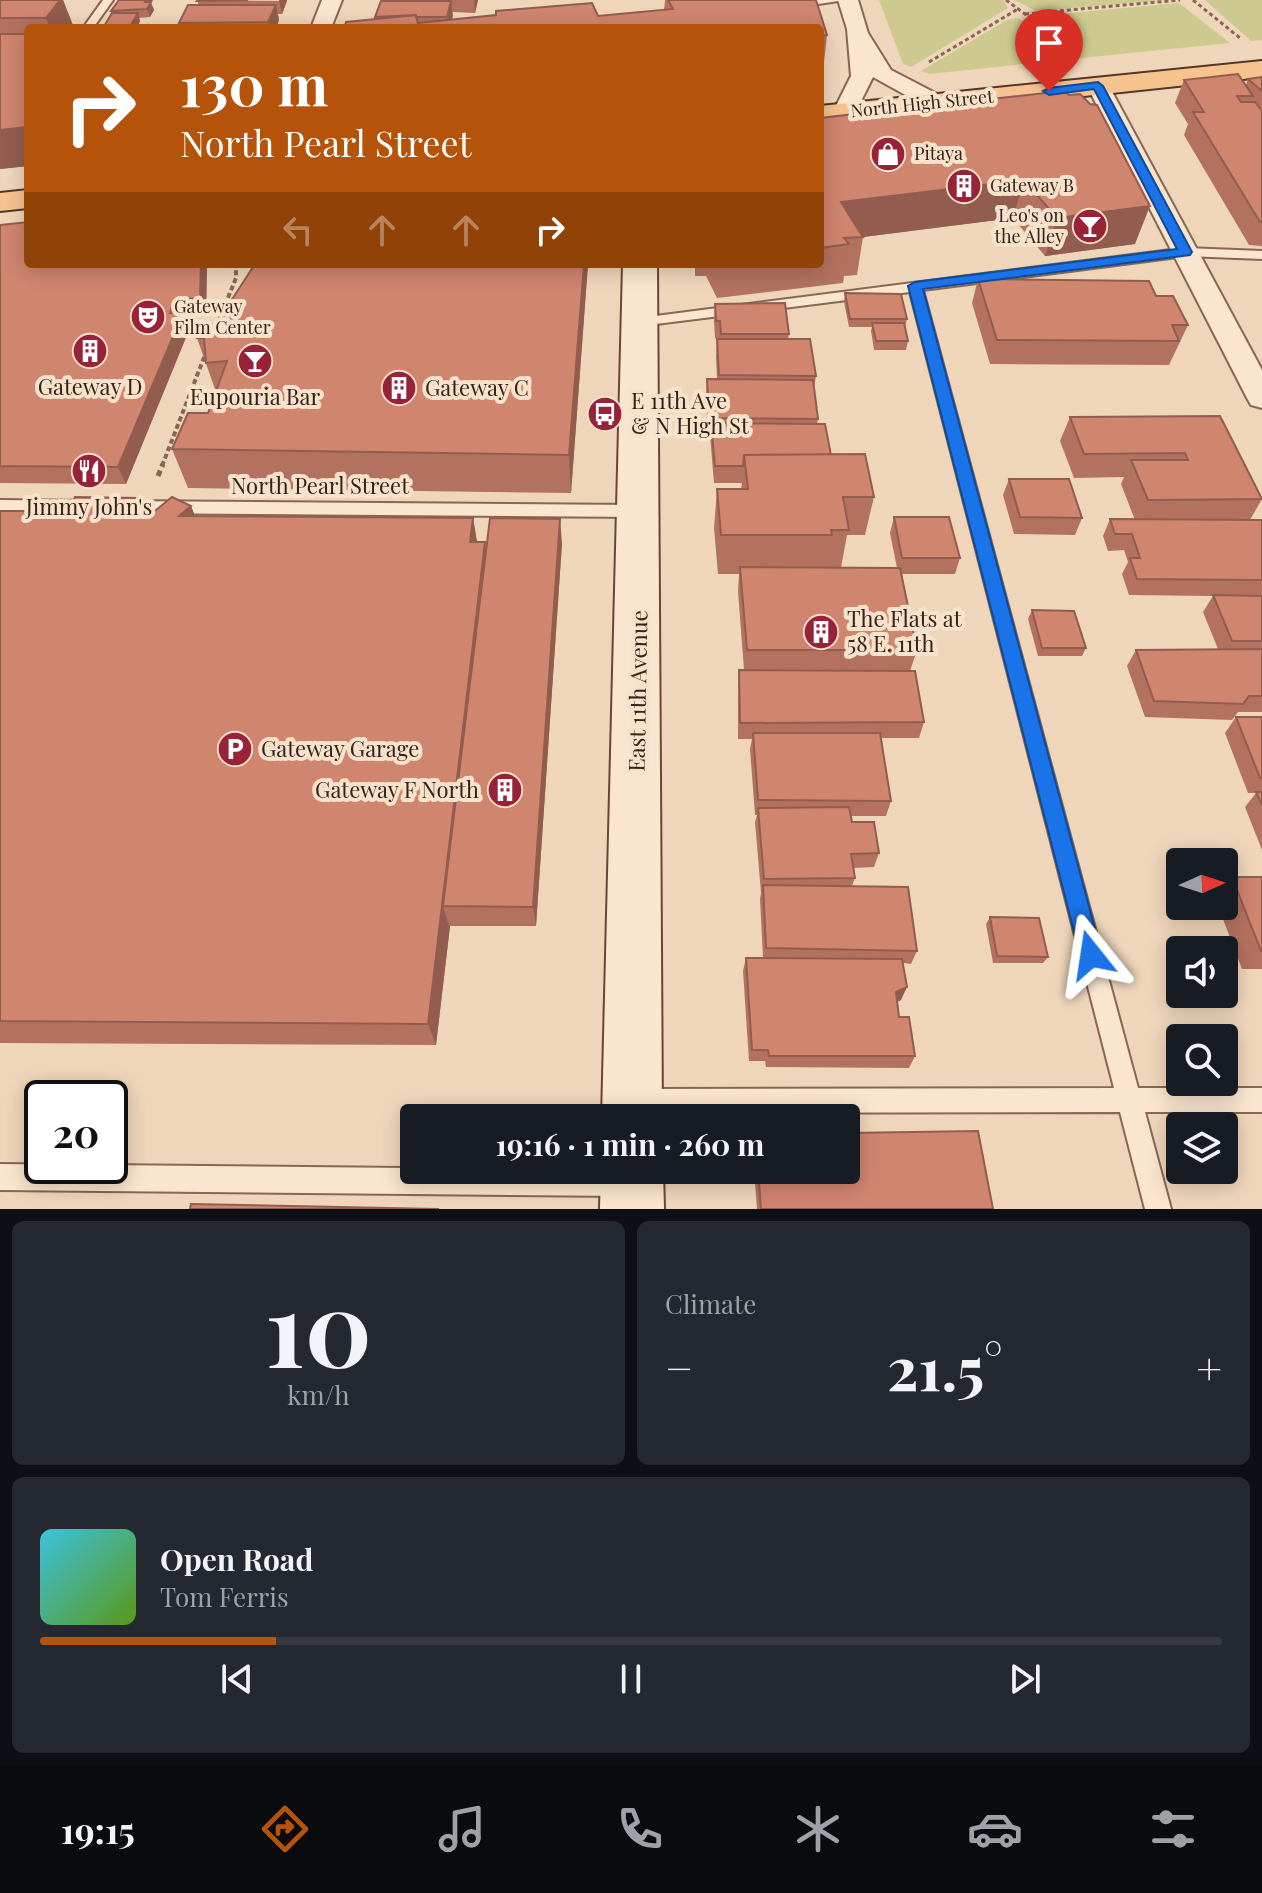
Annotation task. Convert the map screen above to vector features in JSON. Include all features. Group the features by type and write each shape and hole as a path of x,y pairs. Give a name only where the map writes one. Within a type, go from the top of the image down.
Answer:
{"main road":[{"name":"North High Street","path":"832,114 1262,69"},
{"path":"0,202 24,199"}],"street":[{"path":"323,24 332,0"},
{"path":"832,114 862,76 857,29 848,0"},
{"path":"857,29 882,74 937,103"},
{"path":"1098,86 1262,398"},
{"name":"East 11th Avenue","path":"632,1104 640,268"}],"lane":[{"path":"91,24 108,0"},
{"path":"776,6 840,0"},
{"path":"640,322 1186,252 1262,255"},
{"path":"915,286 1158,1209"},
{"name":"North Pearl Street","path":"0,506 639,511"},
{"path":"860,1105 1262,1100"},
{"path":"0,1177 632,1187"}],"path":[{"path":"1006,0 1025,14 1070,64"},
{"path":"1025,14 1180,0"},
{"path":"1193,0 1243,41"},
{"path":"929,62 1018,9"},
{"path":"215,331 236,278 236,268"},
{"path":"146,507 210,344"}],"shaded area":[{"path":"879,0 1003,0 1008,8 911,67 903,64"},
{"path":"1014,0 1164,0 1036,11"},
{"path":"1205,0 1262,0 1262,40 1251,41"},
{"path":"1179,3 1230,43 1071,59 1034,20 1037,16"},
{"path":"1016,18 1026,21 1062,60 929,74 921,71 1007,20"}],"building":[{"path":"0,0 60,0 46,18 0,18"},
{"path":"119,0 151,2 147,9 111,11"},
{"path":"668,0 816,0 824,24 345,24 416,15 418,23 496,15 496,11 592,3 598,16 673,9"},
{"path":"381,1 451,1 447,17 375,17"},
{"path":"188,5 276,5 268,22 179,23"},
{"path":"112,13 138,13 131,24 105,24"},
{"path":"0,34 24,34 24,127 0,130"},
{"path":"1238,74 1253,96 1237,96 1241,102 1255,102 1262,111 1262,222 1193,112 1204,112 1184,80"},
{"path":"1262,77 1262,91 1248,79"},
{"path":"1064,91 1069,95 1080,94 1090,104 1097,105 1150,206 1057,218 1024,180 841,202 863,237 844,238 849,244 824,247 824,118"},
{"name":"Gateway D","path":"24,222 24,268 201,268 200,298 187,299 187,304 172,306 170,313 183,313 118,467 0,466 0,225"},
{"name":"Gateway C","path":"252,268 584,268 569,455 172,449 188,413 208,413 227,361 206,363 204,338 197,338 202,324 216,324"},
{"path":"978,279 1149,281 1156,296 1173,296 1188,325 1172,325 1179,341 997,340"},
{"path":"845,293 901,294 907,319 850,319"},
{"path":"785,303 789,334 721,334 720,321 716,321 715,304"},
{"path":"872,323 904,323 908,341 876,341"},
{"path":"717,339 810,339 816,376 719,375"},
{"path":"707,379 813,380 818,419 709,418"},
{"path":"1220,416 1262,499 1148,500 1131,460 1188,460 1185,453 1084,454 1070,417"},
{"path":"711,423 825,424 831,455 744,455 743,466 715,466"},
{"path":"865,454 874,497 843,497 849,530 831,530 832,535 721,535 717,489 748,489 744,455"},
{"path":"1009,479 1069,479 1082,518 1020,517"},
{"name":"Gateway Garage","path":"75,497 137,498 131,514 150,515 172,497 191,506 179,516 473,518 470,542 485,542 428,1024 0,1021 0,511 68,511"},
{"path":"894,517 949,517 960,558 902,558"},
{"name":"Gateway F North","path":"490,518 560,519 533,907 443,906"},
{"path":"1110,519 1262,520 1262,580 1137,579 1130,558 1140,558 1132,534 1115,534"},
{"name":"The Flats at 58 E. 11th","path":"740,567 900,568 917,650 747,650"},
{"path":"1213,595 1262,596 1262,641 1232,641"},
{"path":"1032,610 1074,611 1086,648 1042,648"},
{"path":"1262,649 1262,696 1249,696 1243,704 1154,701 1136,650"},
{"path":"739,670 915,671 924,722 740,723"},
{"path":"1236,717 1262,717 1262,778 1260,778"},
{"path":"753,733 880,733 891,801 758,800"},
{"path":"849,807 852,822 874,822 879,853 851,854 855,878 764,879 758,808"},
{"path":"1238,877 1262,877 1261,951 1238,892"},
{"path":"763,885 908,887 917,951 766,948"},
{"path":"990,917 1039,918 1048,957 997,956"},
{"path":"746,958 902,959 907,987 896,992 899,1017 909,1017 915,1056 769,1056 768,1050 752,1050"},
{"path":"978,1131 993,1209 761,1209 759,1184 860,1184 860,1133"},
{"path":"191,1204 439,1209 190,1209"}],"place":[{"name":"Pitaya","path":"888,154"},
{"name":"Gateway B","path":"964,186"},
{"name":"Leo's on the Alley","path":"1090,226"},
{"name":"Gateway Film Center","path":"148,317"},
{"name":"Gateway D","path":"90,351"},
{"name":"Eupouria Bar","path":"255,361"},
{"name":"Gateway C","path":"399,388"},
{"name":"E 11th Ave & N High St","path":"605,414"},
{"name":"Jimmy John's","path":"89,471"},
{"name":"The Flats at 58 E. 11th","path":"821,632"},
{"name":"Gateway Garage","path":"235,749"},
{"name":"Gateway F North","path":"505,790"}],"route":[{"path":"1049,91 1098,86 1186,252 915,286 1091,955"}]}
